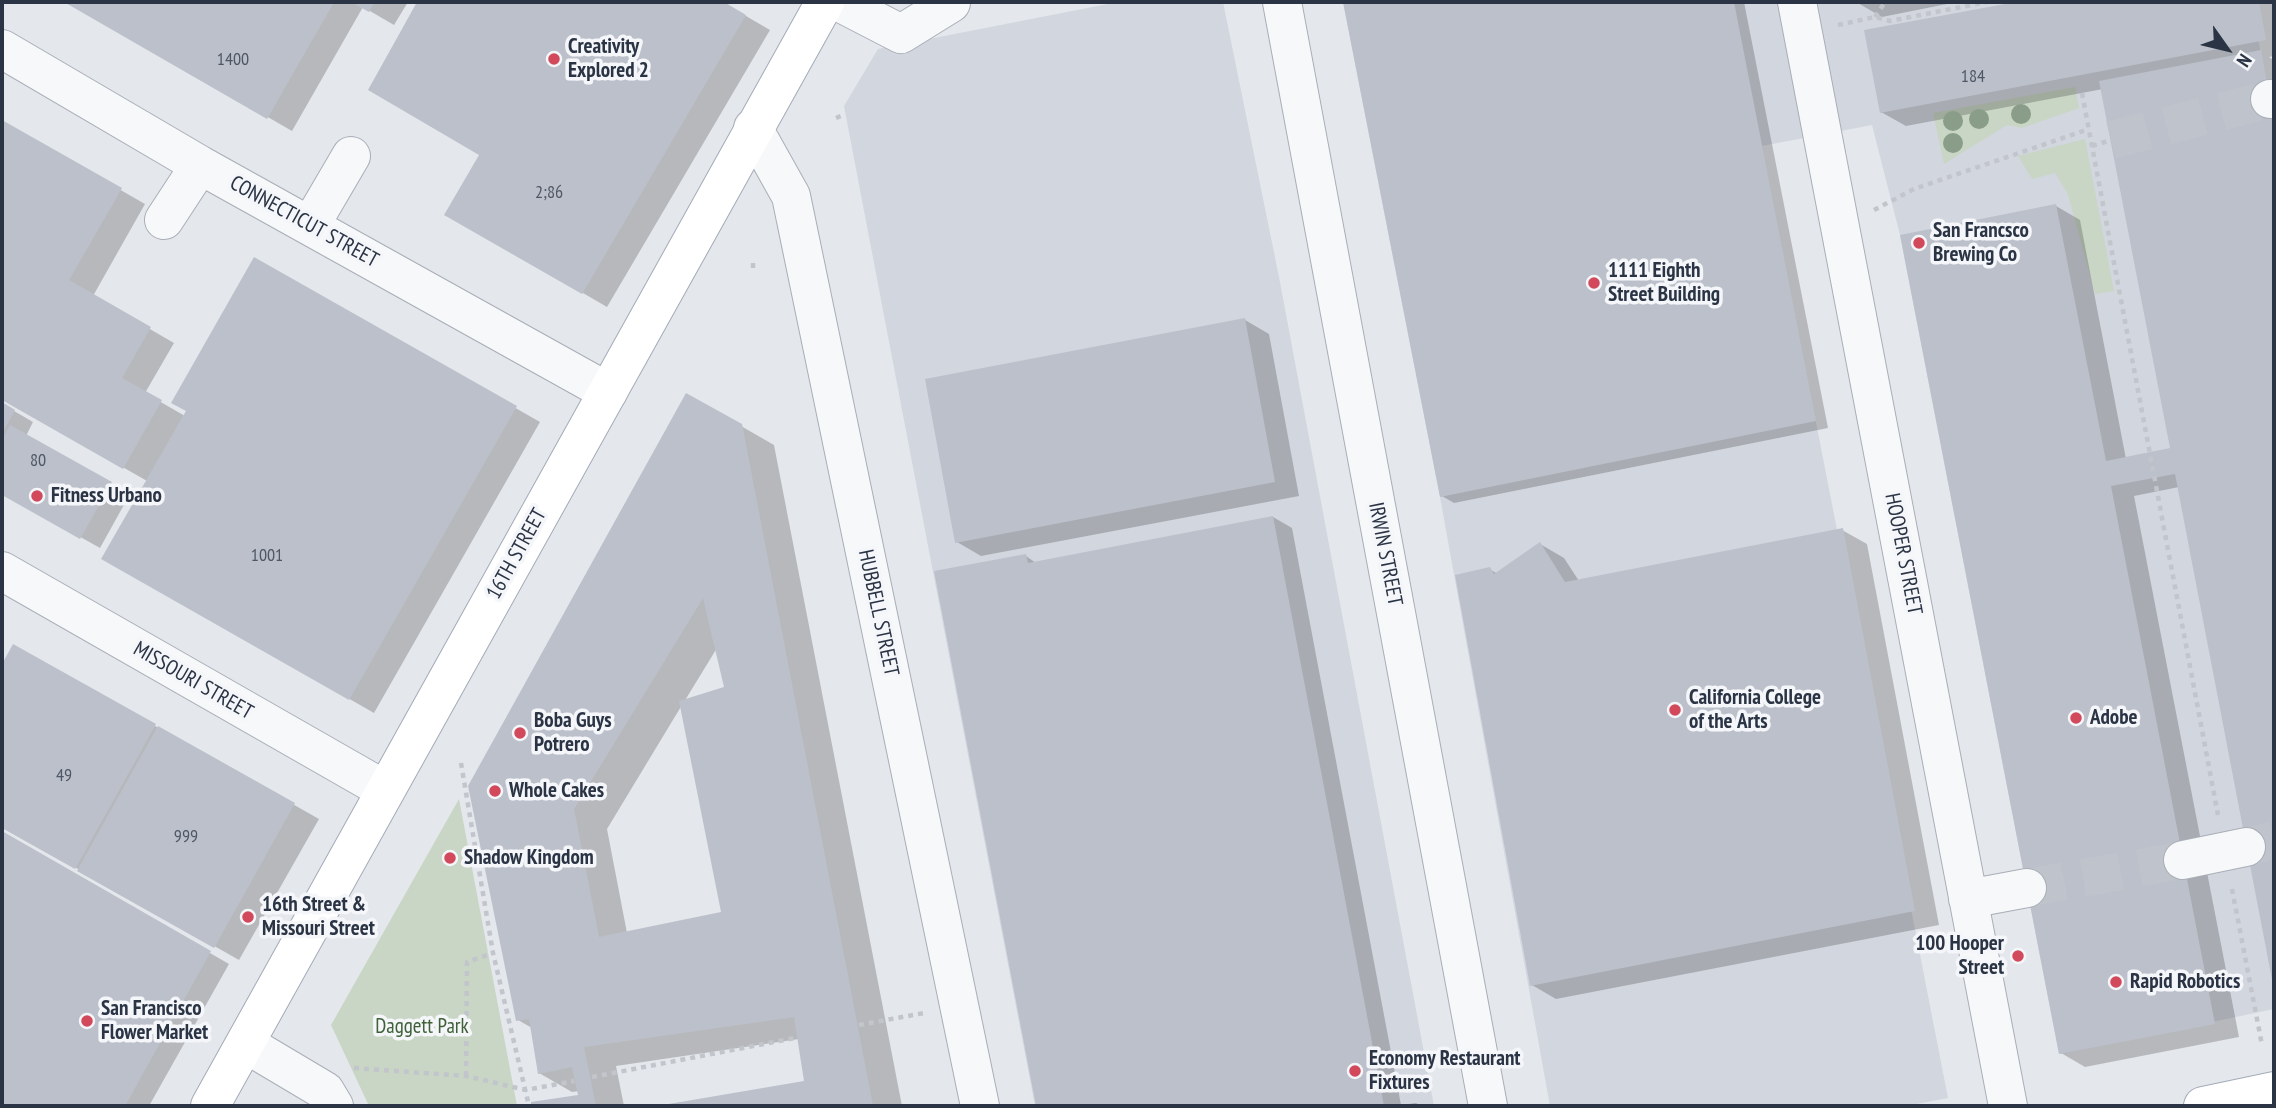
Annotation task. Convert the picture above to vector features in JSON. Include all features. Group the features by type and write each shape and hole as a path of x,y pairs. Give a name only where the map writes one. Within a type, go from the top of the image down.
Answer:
{"main road":[{"name":"16TH STREET","path":"210,1106 825,2"},
{"path":"2203,1106 2274,1091"}],"street":[{"path":"839,2 901,34 951,3"},
{"name":"IRWIN STREET","path":"1282,2 1488,1106"},
{"name":"HOOPER STREET","path":"1797,2 2008,1106"},
{"name":"CONNECTICUT STREET","path":"2,49 200,164 608,392"},
{"name":"HUBBELL STREET","path":"753,128 791,196 980,1106"},
{"path":"310,226 351,156"},
{"path":"164,220 200,164"},
{"name":"MISSOURI STREET","path":"2,571 385,790"},
{"path":"2183,860 2235,849"},
{"path":"1968,899 2027,888"},
{"path":"246,1044 325,1091 334,1106"}],"path":[{"path":"1885,2 1875,17 1890,21 1987,2"},
{"path":"2082,93 2235,849 2262,1045"},
{"path":"1914,189 2089,129"},
{"path":"2092,146 2110,140"},
{"path":"753,260 753,268"},
{"path":"461,763 493,953 529,1106"},
{"path":"466,1076 467,962 493,953"},
{"path":"859,1025 960,1006"},
{"path":"592,1077 795,1038"},
{"path":"293,1071 356,1068 466,1076 526,1090 574,1081"}],"shaded area":[{"path":"1118,2 1223,2 1279,277 1434,1106 1035,1106 844,106 878,49"},
{"name":"California College of the Arts","path":"1343,2 2251,2 2274,122 2274,1009 2059,1054 1900,235 1872,125 1762,146 1948,1098 1906,1106 1550,1106 1440,497"}],"green space":[{"path":"2075,87 2079,108 2022,128 2007,125 1944,164 1933,113"},
{"path":"2085,139 2114,291 2095,294 2068,194 2055,173 2032,179 2018,156"},
{"name":"Daggett Park","path":"459,799 517,1106 369,1106 331,1025"}],"building":[{"path":"64,2 334,2 267,119"},
{"path":"351,2 375,2 369,12"},
{"name":"Creativity Explored 2","path":"417,2 724,2 746,15 582,294 444,215 479,155 368,90"},
{"name":"1111 Eighth Street Building","path":"1343,2 1734,2 1816,421 1440,497"},
{"path":"2016,2 2259,2 2266,40 1880,113 1864,30"},
{"path":"2261,50 2274,122 2274,990 2175,474 2111,486 2215,1024 2059,1054 1900,235 2056,204 2106,461 2170,448 2099,81"},
{"path":"2,120 122,188 69,280 151,327 122,378 162,400 123,469 2,400"},
{"path":"254,257 517,406 349,700 101,559 186,411 171,403"},
{"path":"1245,318 1275,482 955,543 925,379"},
{"path":"686,393 742,424 873,1106 657,1106 804,1081 794,1017 584,1047 596,1106 531,1106 531,1102 578,1095 572,1067 538,1074 529,1019 516,1021 468,786","holes":["703,598 724,687 679,701 721,912 599,937 574,809"]},
{"path":"2,402 15,410 2,434"},
{"path":"10,425 112,482 80,539 2,495 2,440"},
{"path":"1273,516 1384,1106 1036,1106 934,571 1026,554 1028,563"},
{"path":"1843,528 1915,911 1530,986 1455,575 1490,567 1494,574 1540,542 1565,582"},
{"path":"13,644 156,724 75,869 2,828 2,664"},
{"path":"158,726 295,803 214,948 77,871"},
{"name":"San Francisco Flower Market","path":"2,831 211,951 125,1106 2,1106"}],"tunnel":[{"path":"2111,140 2270,99"},
{"path":"2246,847 2274,840"},
{"path":"2027,888 2183,860"}],"place":[{"name":"Creativity Explored 2","path":"554,59"},
{"name":"San Francsco Brewing Co","path":"1919,243"},
{"name":"1111 Eighth Street Building","path":"1594,283"},
{"name":"Fitness Urbano","path":"37,496"},
{"name":"California College of the Arts","path":"1675,710"},
{"name":"Adobe","path":"2076,718"},
{"name":"Boba Guys Potrero","path":"520,733"},
{"name":"Whole Cakes","path":"495,791"},
{"name":"Shadow Kingdom","path":"450,858"},
{"name":"16th Street & Missouri Street","path":"248,917"},
{"name":"100 Hooper Street","path":"2018,956"},
{"name":"Rapid Robotics","path":"2116,982"},
{"name":"San Francisco Flower Market","path":"87,1021"},
{"name":"Economy Restaurant Fixtures","path":"1355,1071"}]}
